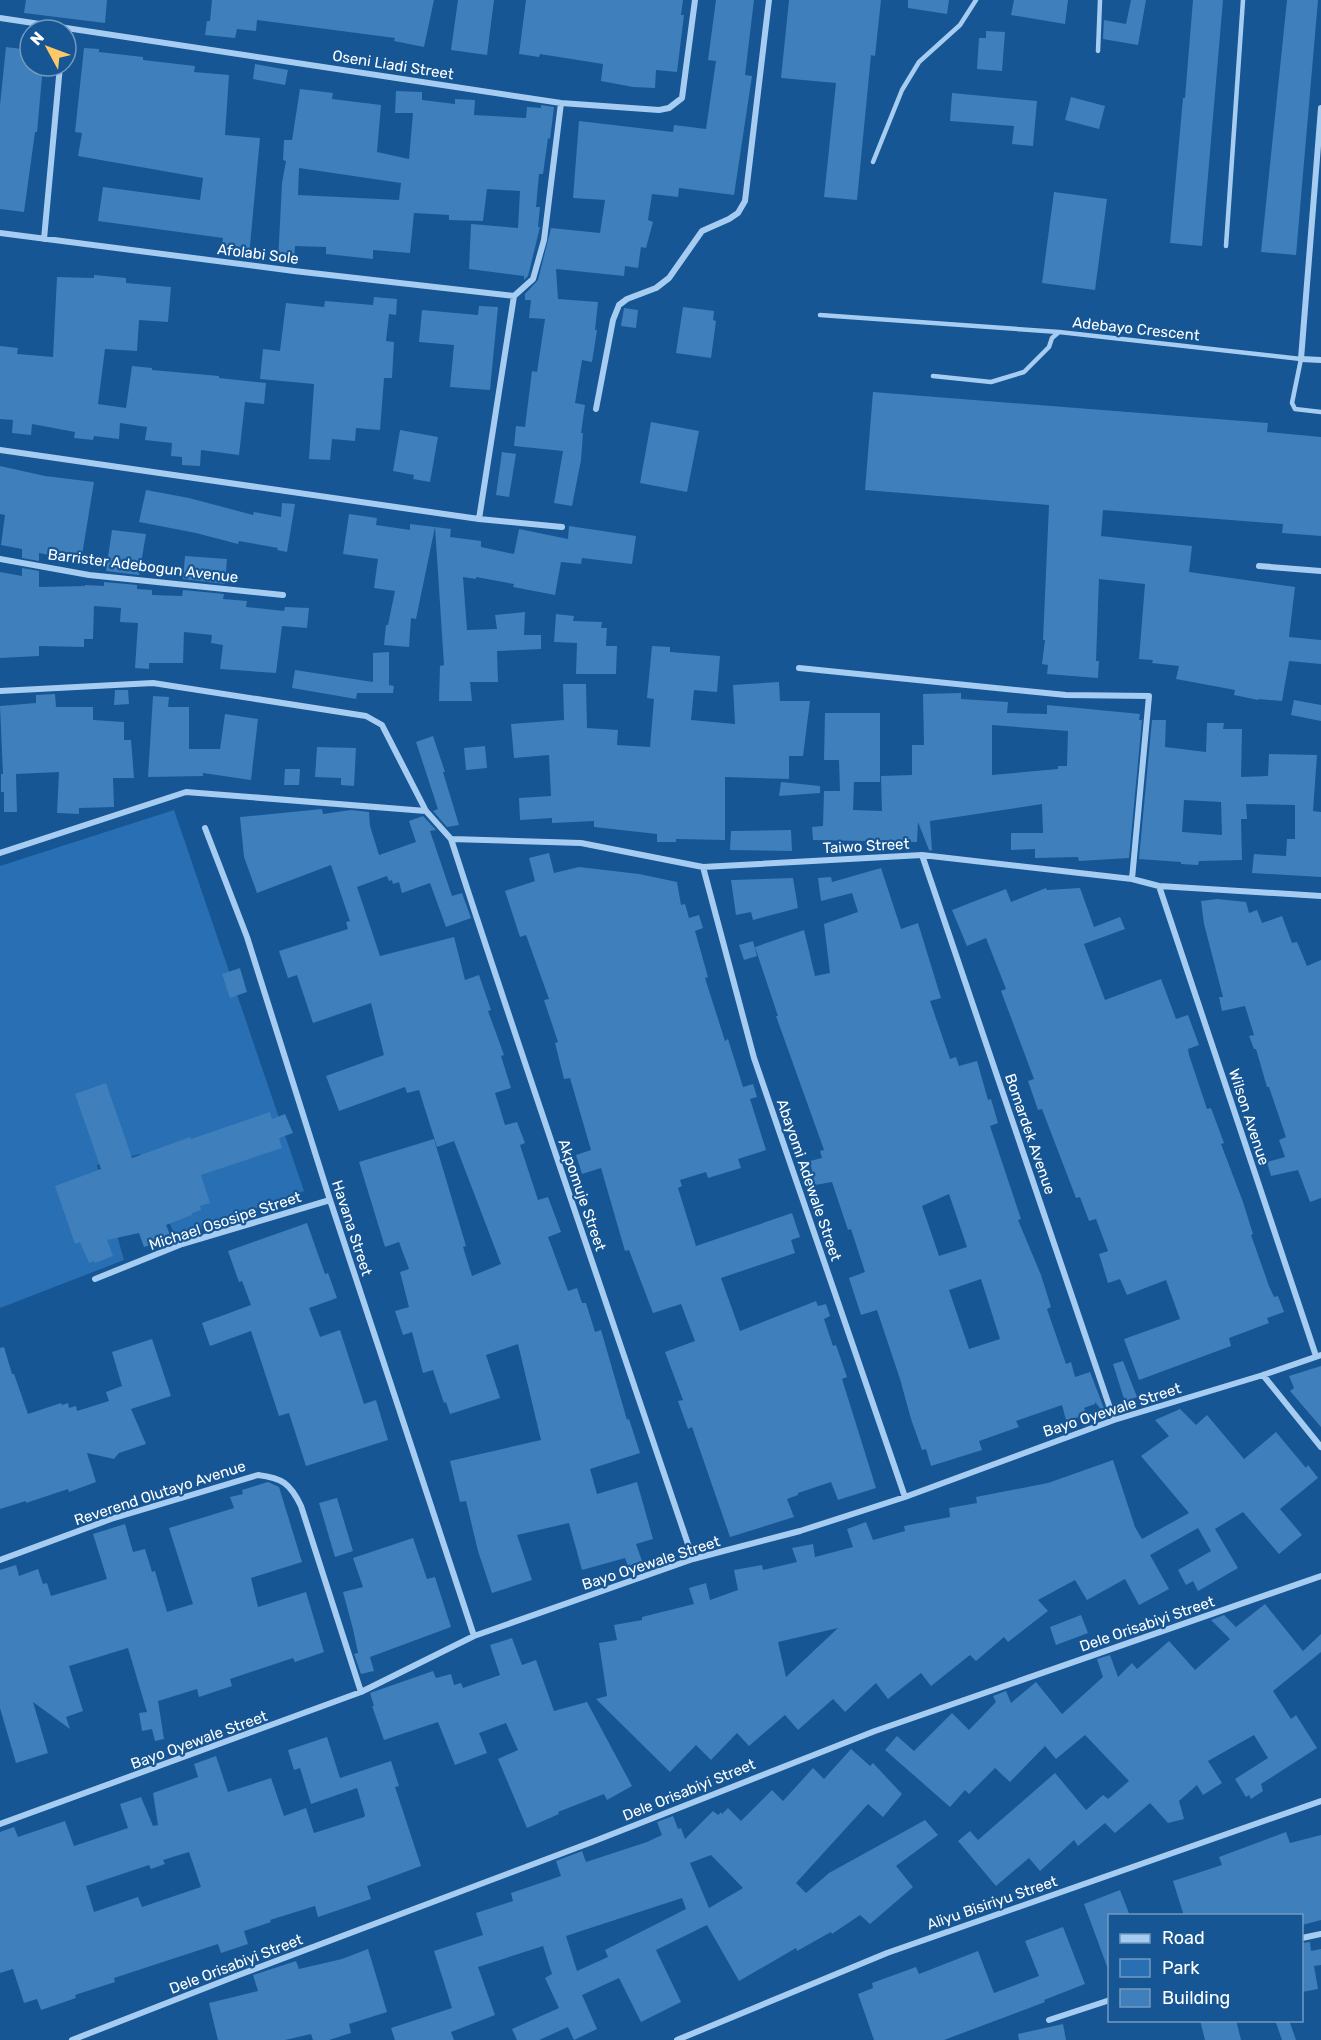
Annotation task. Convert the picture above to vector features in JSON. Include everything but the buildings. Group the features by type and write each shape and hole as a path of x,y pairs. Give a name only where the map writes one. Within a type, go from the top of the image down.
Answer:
{"street":[{"name":"Oseni Liadi Street","path":"78,31 561,103 659,110 669,108 682,98 695,0"},
{"path":"596,409 613,320 619,305 627,299 656,288 669,278 702,231 738,213 745,201 769,0"},
{"name":"Oseni Liadi Street","path":"0,18 18,21"},
{"path":"44,239 59,78"},
{"path":"479,519 514,296 533,279 544,240 561,103"},
{"path":"1302,359 1321,108"},
{"name":"Afolabi Sole","path":"0,232 283,270 514,296"},
{"name":"Adebayo Crescent","path":"1302,359 1321,360"},
{"path":"0,450 479,519 562,527"},
{"name":"Barrister Adebogun Avenue","path":"0,559 89,575 283,595"},
{"path":"1259,566 1321,572"},
{"path":"799,668 1066,695 1149,696 1132,879"},
{"path":"0,691 153,682 366,716 382,725 426,811 451,839"},
{"path":"0,853 186,792 426,811"},
{"name":"Havana Street","path":"205,828 247,937 330,1200 474,1636"},
{"name":"Taiwo Street","path":"451,839 581,843 703,867 922,855 1132,879 1159,886 1321,896"},
{"name":"Akpomuje Street","path":"451,839 535,1096 693,1559"},
{"name":"Bomardek Avenue","path":"922,855 1114,1420"},
{"name":"Abayomi Adewale Street","path":"703,867 754,1058 904,1497"},
{"name":"Wilson Avenue","path":"1159,886 1318,1356"},
{"name":"Michael Ososipe Street","path":"95,1279 182,1244 330,1200"},
{"name":"Bayo Oyewale Street","path":"0,1824 361,1692 474,1636 693,1559 800,1531 904,1497 1114,1420 1318,1356"},
{"path":"1263,1375 1321,1447"},
{"name":"Reverend Olutayo Avenue","path":"0,1560 111,1520 258,1475 276,1477 288,1484 301,1506 361,1692"},
{"name":"Dele Orisabiyi Street","path":"72,2040 592,1842 875,1731 1321,1576"},
{"name":"Aliyu Bisiriyu Street","path":"676,2040 887,1953 1321,1801"},
{"path":"1303,1938 1321,1934"},
{"path":"1049,2020 1108,2001"}],"lane":[{"path":"873,162 902,90 919,62 960,24 976,0"},
{"path":"1098,51 1100,0"},
{"path":"1226,246 1243,0"},
{"path":"820,315 1059,332"},
{"name":"Adebayo Crescent","path":"933,376 991,382 1024,372 1049,347 1052,338 1059,332 1302,359"},
{"path":"1302,359 1292,403 1295,409 1321,412"}],"green space":[{"path":"174,810 304,1191 176,1238 140,1154 97,1165 124,1260 0,1308 0,866"}]}
